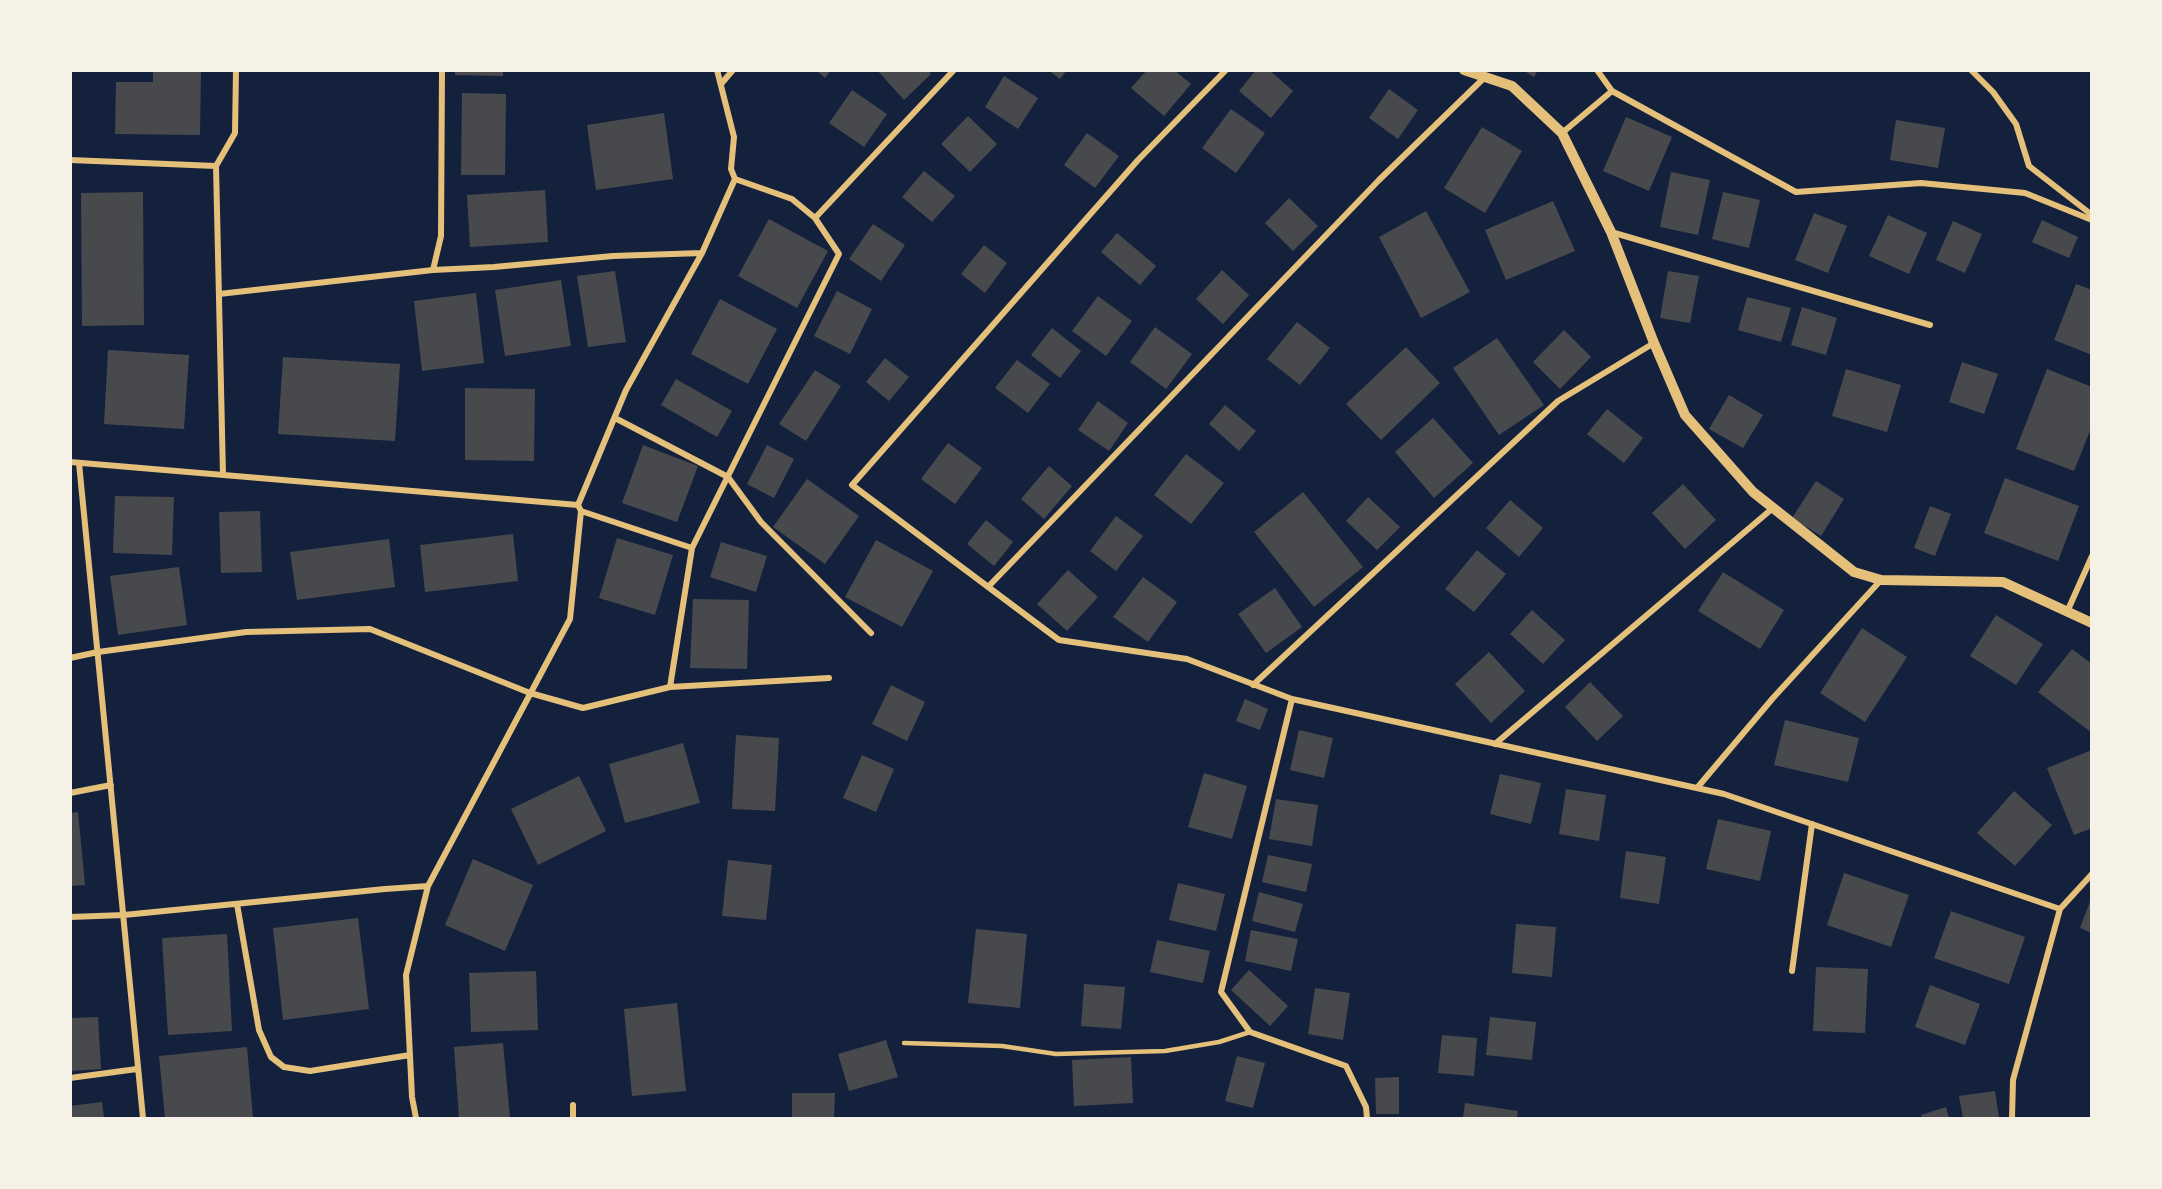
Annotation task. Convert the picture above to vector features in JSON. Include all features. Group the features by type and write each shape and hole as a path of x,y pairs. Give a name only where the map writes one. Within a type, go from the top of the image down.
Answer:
{"street":[{"path":"223,475 216,166 236,133 236,70"},
{"path":"433,270 441,236 442,70"},
{"path":"416,1119 412,1097 406,975 428,886 570,619 580,508 626,390 702,253 735,179 731,169 734,137 717,70"},
{"path":"721,84 733,70"},
{"path":"815,219 954,70"},
{"path":"1226,70 1138,160 852,485 1059,640 1187,659 1292,699 1724,794 2060,909"},
{"path":"1464,70 1512,86 1562,133 1611,232 1685,415 1753,492 1854,572 1881,580 2003,582 2091,623"},
{"path":"1597,70 1612,91 1796,192 1933,184 2025,193 2091,220"},
{"path":"1971,70 1993,92 2016,124 2029,166 2091,215"},
{"path":"988,587 1378,180 1485,77"},
{"path":"1562,133 1612,91"},
{"path":"70,160 216,166"},
{"path":"670,687 692,548 839,254 815,219 792,199 735,179"},
{"path":"1611,232 1930,325"},
{"path":"219,294 433,270 613,256 702,253"},
{"path":"1253,684 1558,401 1654,343"},
{"path":"615,418 728,477 761,522 871,633"},
{"path":"70,462 580,508 692,548"},
{"path":"79,463 143,1119"},
{"path":"1495,744 1773,508"},
{"path":"2067,612 2091,556"},
{"path":"1697,788 1773,698 1881,580"},
{"path":"70,658 98,652 246,632 370,629 530,693 583,708 670,687 829,678"},
{"path":"1292,699 1221,992 1250,1032 1346,1066 1366,1107 1366,1119"},
{"path":"70,793 111,785"},
{"path":"1792,971 1812,824"},
{"path":"2012,1119 2013,1080 2060,909 2091,874"},
{"path":"70,917 124,915 385,888 428,886"},
{"path":"237,904 259,1030 271,1057 284,1067 310,1071 410,1055"},
{"path":"70,1078 137,1069"},
{"path":"573,1105 573,1119"}],"lane":[{"path":"904,1043 1002,1046 1056,1054 1143,1052 1165,1051 1219,1042 1250,1032"}],"building":[{"path":"153,70 201,70 200,135 115,134 116,82 153,82"},
{"path":"455,70 503,70 503,76 455,75"},
{"path":"816,70 831,70 825,78"},
{"path":"877,70 928,70 931,74 904,100"},
{"path":"1048,70 1067,70 1060,79"},
{"path":"1147,70 1174,70 1191,84 1164,116 1131,88"},
{"path":"1256,70 1269,70 1293,91 1271,118 1239,91"},
{"path":"1523,70 1538,70 1534,77"},
{"path":"1004,76 1038,98 1018,129 985,107"},
{"path":"1389,89 1418,110 1398,139 1369,118"},
{"path":"852,90 887,114 864,147 829,123"},
{"path":"462,93 506,94 505,175 461,175"},
{"path":"1231,109 1265,133 1236,173 1202,148"},
{"path":"664,113 673,179 596,190 587,125"},
{"path":"968,116 997,144 970,172 941,144"},
{"path":"1626,117 1672,137 1649,191 1603,171"},
{"path":"1896,120 1945,128 1938,168 1890,160"},
{"path":"1482,127 1522,151 1485,213 1444,188"},
{"path":"1087,133 1119,156 1095,188 1064,165"},
{"path":"924,171 955,196 932,222 902,197"},
{"path":"1671,172 1710,180 1698,235 1660,227"},
{"path":"545,190 548,242 470,247 467,195"},
{"path":"143,192 144,325 82,326 81,193"},
{"path":"1723,192 1760,200 1749,248 1712,239"},
{"path":"1289,198 1318,226 1293,251 1265,223"},
{"path":"1553,201 1575,251 1506,280 1485,230"},
{"path":"1426,211 1470,292 1421,318 1379,237"},
{"path":"1814,213 1847,226 1828,273 1795,260"},
{"path":"1888,215 1927,233 1909,274 1869,256"},
{"path":"769,219 828,251 797,308 738,276"},
{"path":"2042,220 2078,237 2069,258 2032,242"},
{"path":"1953,221 1982,234 1965,273 1936,260"},
{"path":"873,224 905,245 881,281 849,259"},
{"path":"1117,233 1156,266 1140,285 1101,252"},
{"path":"984,245 1007,263 985,293 961,274"},
{"path":"1222,270 1249,295 1223,324 1196,299"},
{"path":"615,271 626,342 588,347 577,276"},
{"path":"1668,271 1699,276 1690,323 1660,318"},
{"path":"561,280 571,346 505,356 495,290"},
{"path":"2076,284 2092,290 2092,355 2054,340"},
{"path":"837,291 872,309 850,354 814,336"},
{"path":"476,293 484,363 422,371 414,301"},
{"path":"1098,296 1132,321 1106,356 1072,331"},
{"path":"1747,297 1791,308 1781,342 1738,330"},
{"path":"720,299 777,329 748,384 691,354"},
{"path":"1802,307 1837,318 1826,355 1791,345"},
{"path":"1297,322 1330,348 1300,385 1267,359"},
{"path":"1155,327 1192,354 1166,389 1130,362"},
{"path":"1052,328 1081,351 1060,378 1031,355"},
{"path":"1564,330 1591,357 1560,389 1533,362"},
{"path":"1497,338 1544,405 1499,435 1453,368"},
{"path":"1406,347 1440,383 1381,440 1346,404"},
{"path":"108,350 189,355 184,429 104,424"},
{"path":"283,357 400,364 395,441 278,434"},
{"path":"885,358 909,377 889,401 866,382"},
{"path":"1017,360 1050,384 1028,413 995,388"},
{"path":"1962,362 1998,374 1984,414 1949,402"},
{"path":"1846,369 1901,385 1887,432 1832,416"},
{"path":"2047,369 2092,387 2092,426 2074,471 2016,449"},
{"path":"815,370 841,386 806,441 779,424"},
{"path":"676,379 732,411 717,437 661,405"},
{"path":"465,388 535,389 534,461 465,460"},
{"path":"1729,395 1763,415 1743,448 1709,429"},
{"path":"1098,401 1128,423 1109,451 1078,430"},
{"path":"1225,405 1256,431 1239,451 1209,424"},
{"path":"1607,409 1643,438 1624,463 1587,434"},
{"path":"1433,418 1473,463 1434,498 1395,452"},
{"path":"948,443 982,468 955,504 921,479"},
{"path":"643,445 698,466 677,522 622,503"},
{"path":"767,445 794,459 774,498 747,484"},
{"path":"1186,454 1224,483 1191,524 1154,495"},
{"path":"1049,466 1072,486 1044,519 1021,499"},
{"path":"2005,478 2079,506 2058,561 1984,533"},
{"path":"807,479 859,516 825,564 773,527"},
{"path":"1816,481 1844,499 1821,536 1792,518"},
{"path":"1683,484 1716,520 1685,549 1652,513"},
{"path":"1303,492 1363,567 1314,607 1254,532"},
{"path":"115,496 174,497 172,555 113,553"},
{"path":"1368,497 1400,527 1377,550 1346,521"},
{"path":"1510,500 1543,528 1519,557 1486,528"},
{"path":"1930,506 1951,514 1935,556 1914,548"},
{"path":"260,511 262,572 221,573 219,512"},
{"path":"1116,516 1143,536 1116,571 1090,551"},
{"path":"986,520 1013,542 994,566 967,544"},
{"path":"513,534 518,581 425,592 420,545"},
{"path":"617,538 673,555 655,615 599,598"},
{"path":"389,539 395,587 297,600 290,552"},
{"path":"876,540 933,571 902,627 845,597"},
{"path":"721,542 767,556 756,592 710,577"},
{"path":"1477,550 1506,574 1474,612 1445,589"},
{"path":"179,567 187,625 118,635 110,576"},
{"path":"1068,570 1098,597 1067,631 1037,604"},
{"path":"1723,572 1784,610 1760,649 1698,611"},
{"path":"1143,577 1177,602 1148,642 1113,617"},
{"path":"1275,588 1302,627 1266,653 1238,614"},
{"path":"693,599 749,600 747,669 690,668"},
{"path":"1532,610 1565,640 1543,664 1510,634"},
{"path":"1996,615 2043,644 2016,685 1970,656"},
{"path":"1862,628 1907,657 1865,722 1820,693"},
{"path":"2072,649 2092,664 2092,733 2038,692"},
{"path":"1489,652 1525,691 1491,723 1455,684"},
{"path":"1590,682 1623,716 1597,741 1565,707"},
{"path":"891,685 925,702 907,741 872,724"},
{"path":"1245,699 1268,709 1260,730 1236,721"},
{"path":"1785,720 1859,738 1848,782 1774,765"},
{"path":"1299,730 1333,738 1324,778 1290,770"},
{"path":"736,735 779,738 775,811 732,809"},
{"path":"683,743 700,803 625,823 609,764"},
{"path":"2092,750 2092,828 2074,835 2047,768"},
{"path":"862,755 894,769 876,812 843,798"},
{"path":"1204,773 1247,786 1232,839 1188,827"},
{"path":"1500,774 1541,783 1531,824 1490,814"},
{"path":"579,776 606,831 538,865 511,809"},
{"path":"1566,789 1606,795 1599,841 1559,834"},
{"path":"2014,791 2052,825 2015,866 1977,833"},
{"path":"1276,799 1318,805 1312,846 1269,839"},
{"path":"78,812 85,885 70,886 70,813"},
{"path":"1718,819 1771,831 1760,881 1706,869"},
{"path":"1626,851 1666,857 1659,904 1620,898"},
{"path":"1268,855 1312,864 1306,892 1262,882"},
{"path":"473,859 533,885 505,951 445,925"},
{"path":"728,860 772,865 766,920 722,916"},
{"path":"1844,873 1909,895 1891,947 1827,925"},
{"path":"1178,883 1225,894 1216,931 1169,920"},
{"path":"1259,892 1303,904 1295,932 1252,921"},
{"path":"2092,899 2092,933 2080,928"},
{"path":"1951,911 2025,937 2009,984 1934,958"},
{"path":"358,918 369,1009 283,1020 273,928"},
{"path":"1516,924 1556,927 1552,977 1512,973"},
{"path":"976,929 1027,934 1020,1008 968,1003"},
{"path":"1251,930 1298,939 1291,971 1245,961"},
{"path":"227,934 232,1031 168,1035 162,938"},
{"path":"1157,940 1210,951 1203,983 1150,972"},
{"path":"1816,967 1868,969 1865,1033 1813,1031"},
{"path":"1249,970 1288,1006 1270,1026 1231,990"},
{"path":"536,971 538,1030 471,1032 469,973"},
{"path":"1084,984 1125,987 1121,1029 1081,1026"},
{"path":"1930,985 1980,1004 1965,1045 1915,1027"},
{"path":"1315,988 1350,993 1343,1040 1308,1034"},
{"path":"677,1003 686,1091 632,1096 624,1009"},
{"path":"98,1017 101,1069 70,1071 70,1018"},
{"path":"1490,1017 1536,1022 1532,1060 1486,1055"},
{"path":"1442,1035 1477,1038 1474,1076 1438,1073"},
{"path":"886,1040 898,1077 849,1091 838,1054"},
{"path":"503,1043 510,1118 459,1118 454,1047"},
{"path":"247,1047 253,1118 165,1118 159,1056"},
{"path":"1237,1056 1265,1063 1253,1108 1225,1101"},
{"path":"1131,1057 1133,1103 1074,1106 1072,1060"},
{"path":"1399,1077 1399,1114 1376,1114 1375,1078"},
{"path":"1995,1091 1999,1118 1963,1118 1959,1096"},
{"path":"792,1093 835,1093 834,1118 792,1118"},
{"path":"102,1102 104,1118 70,1118 70,1106"},
{"path":"1465,1103 1518,1111 1517,1118 1463,1118"},
{"path":"1946,1107 1949,1118 1922,1118 1921,1115"}]}
